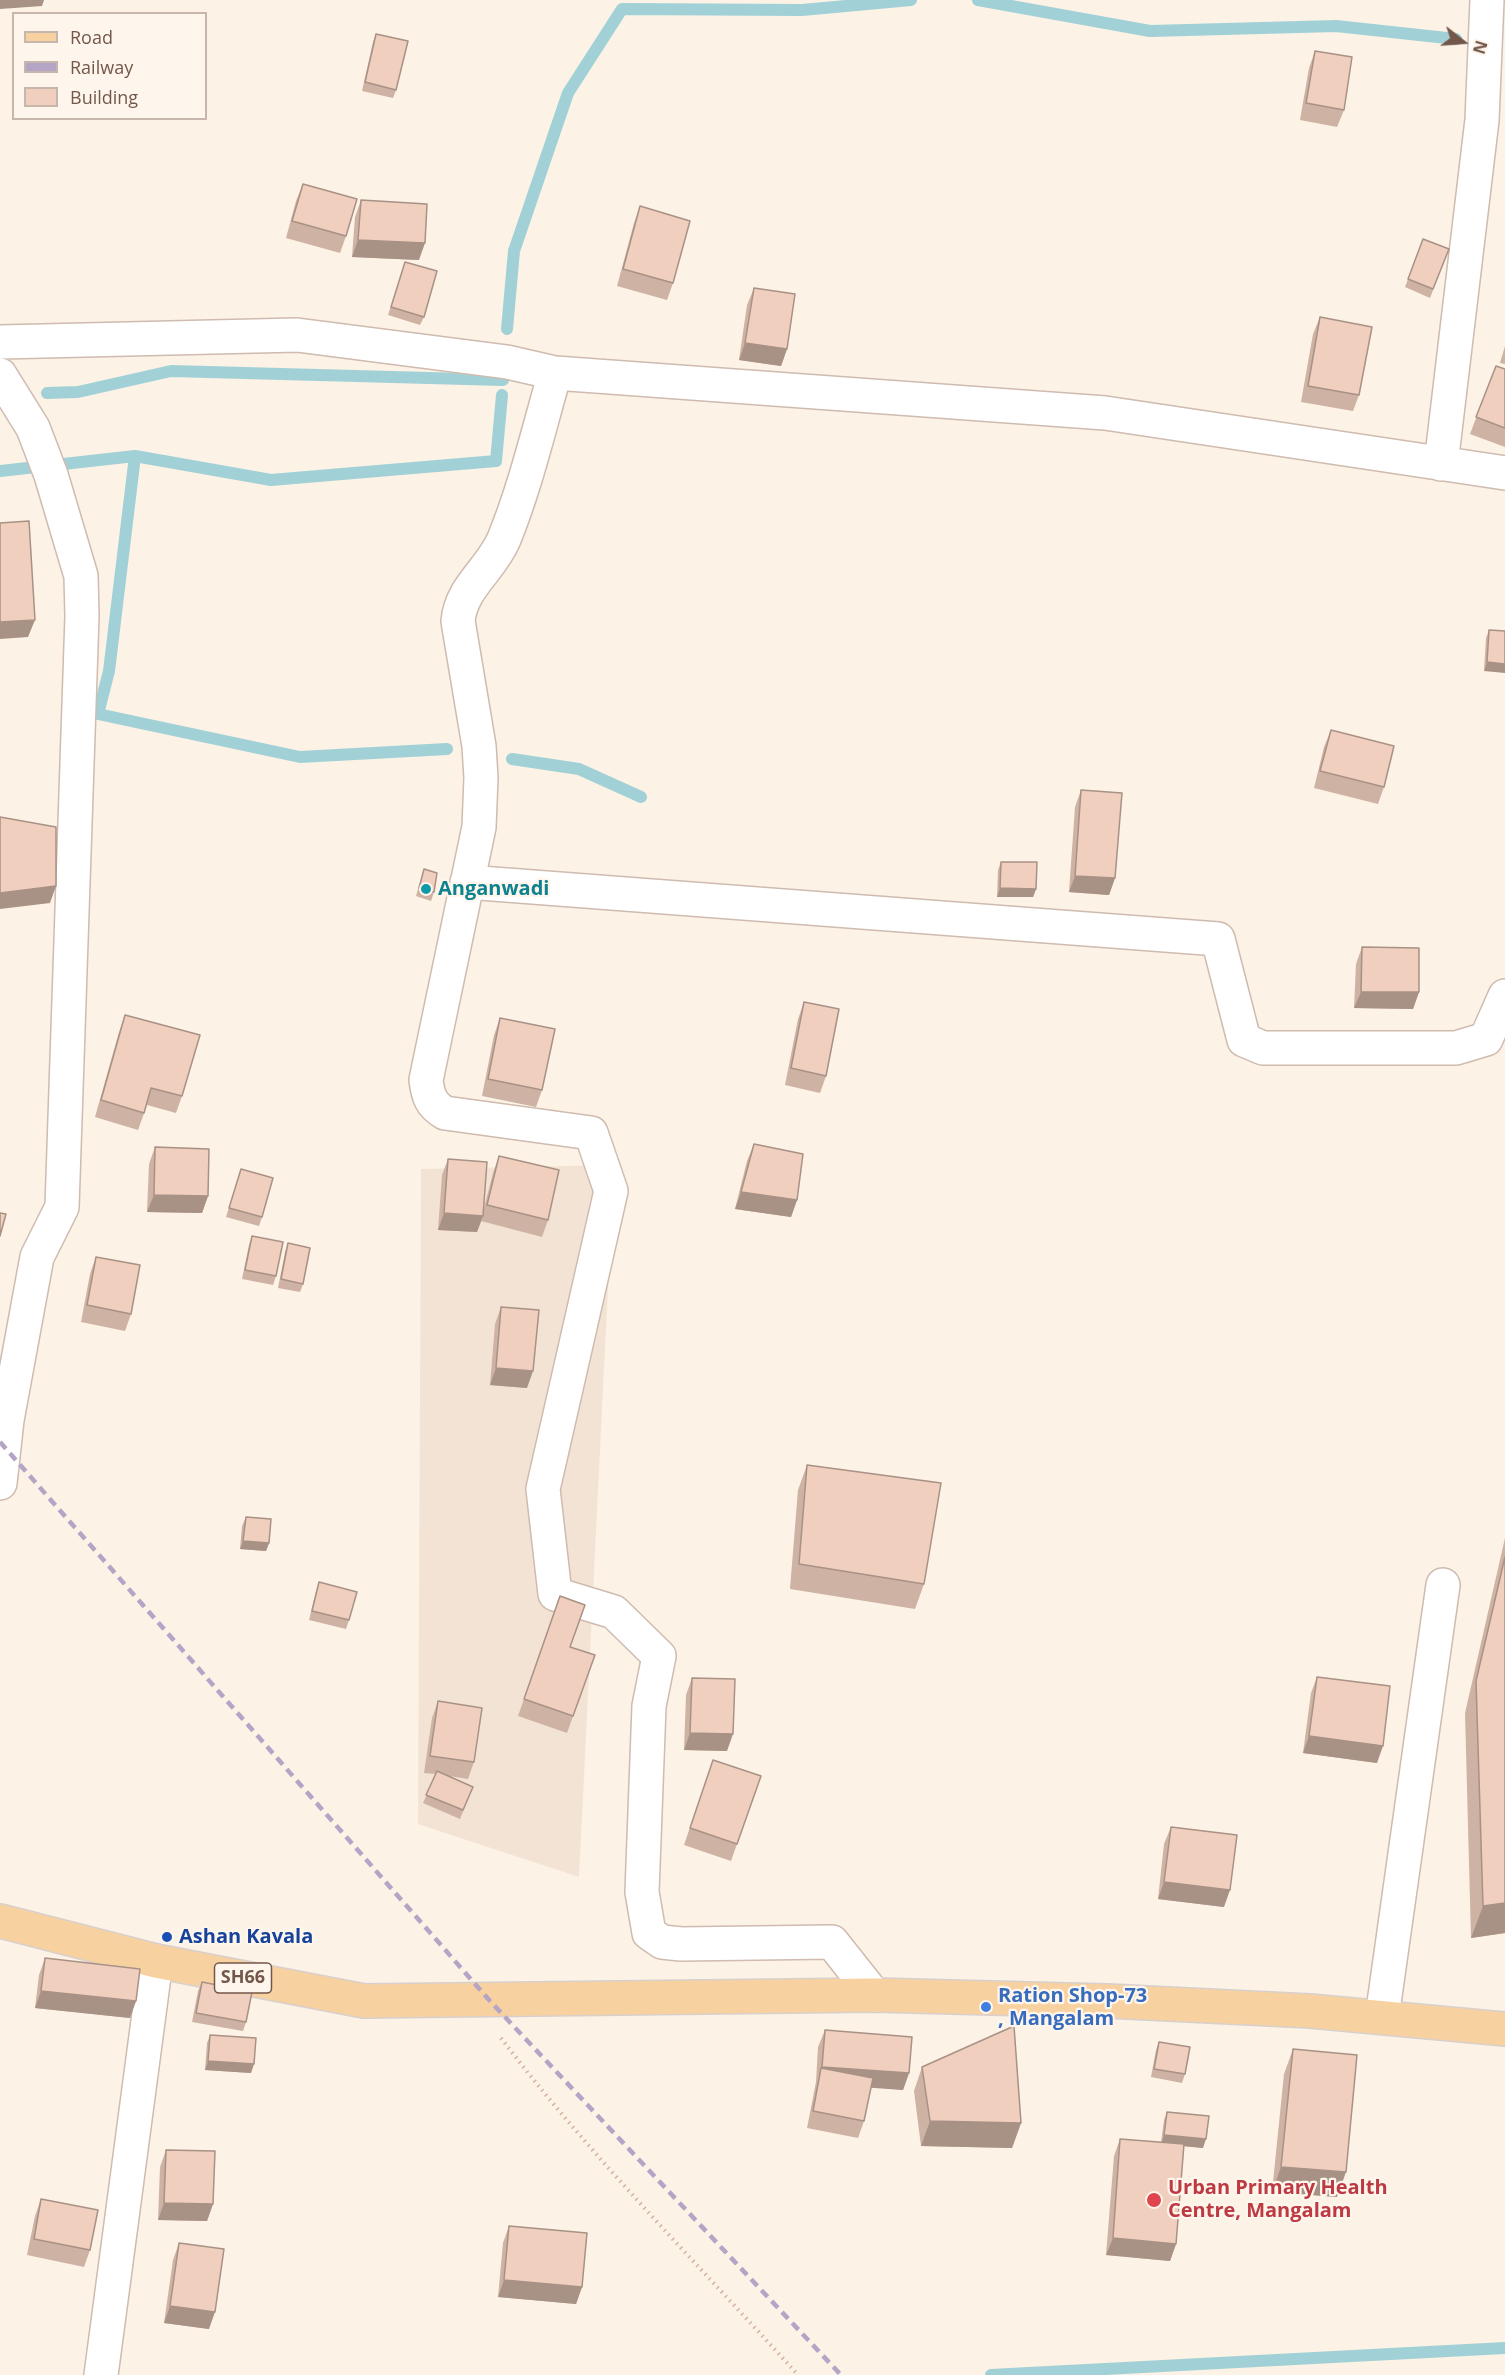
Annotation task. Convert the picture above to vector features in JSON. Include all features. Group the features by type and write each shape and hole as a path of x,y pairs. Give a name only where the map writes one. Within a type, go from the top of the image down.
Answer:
{"main road":[{"name":"SH66","path":"0,1921 156,1961 364,2001 873,1995 1108,2001 1382,2017 1505,2029"}],"street":[{"path":"1441,464 1482,120 1487,0"},
{"path":"0,342 297,335 507,362 555,373 1105,413 1505,473"},
{"path":"555,373 522,491 503,541 491,564 468,588 459,605 458,621 481,778 479,827 426,1080 428,1097 437,1108 446,1113 591,1133 611,1191 543,1489 555,1594 614,1612 658,1656 649,1706 642,1880 649,1933 662,1941 681,1944 832,1942 873,1995"},
{"path":"0,375 33,428 51,475 81,576 82,606 62,1207 37,1257 7,1420 0,1483"},
{"path":"467,882 1218,939 1244,1040 1263,1048 1456,1048 1486,1039 1505,996"},
{"path":"1382,2017 1443,1585"},
{"path":"101,2375 156,1961"}],"path":[{"path":"473,2001 535,2081 798,2375"}],"shaded area":[{"path":"614,1165 579,1877 418,1824 421,1169"}],"building":[{"path":"376,34 408,41 396,90 365,82"},
{"path":"1315,51 1352,57 1344,110 1306,103"},
{"path":"303,184 357,199 346,236 292,221"},
{"path":"361,200 427,204 425,243 358,240"},
{"path":"640,206 690,221 673,283 623,269"},
{"path":"1423,239 1449,249 1433,289 1408,279"},
{"path":"405,262 437,271 424,317 391,307"},
{"path":"754,288 795,294 787,349 745,343"},
{"path":"1320,317 1372,327 1359,395 1308,386"},
{"path":"1496,366 1505,369 1505,428 1476,417"},
{"path":"29,521 35,620 0,622 0,523"},
{"path":"1489,630 1505,631 1505,664 1487,662"},
{"path":"1331,730 1394,746 1384,787 1320,771"},
{"path":"1081,790 1122,793 1115,878 1075,876"},
{"path":"0,817 56,827 56,886 0,893"},
{"path":"1001,862 1037,862 1036,889 1000,888"},
{"path":"424,869 437,873 434,892 419,888"},
{"path":"1362,947 1419,948 1419,992 1361,992"},
{"path":"804,1002 839,1009 826,1076 791,1068"},
{"path":"125,1015 200,1035 182,1096 151,1088 144,1113 101,1100"},
{"path":"500,1018 555,1029 542,1090 488,1079"},
{"path":"754,1144 803,1154 797,1200 741,1192"},
{"path":"155,1147 209,1149 208,1196 154,1195"},
{"path":"499,1156 559,1170 548,1220 487,1205"},
{"path":"448,1159 487,1162 483,1216 444,1213"},
{"path":"241,1169 273,1178 262,1217 229,1208"},
{"path":"0,1213 6,1214 0,1236"},
{"path":"252,1236 283,1242 276,1276 245,1270"},
{"path":"288,1243 310,1248 303,1284 281,1279"},
{"path":"96,1257 140,1265 131,1314 87,1305"},
{"path":"501,1307 539,1310 533,1371 496,1368"},
{"path":"807,1465 941,1483 924,1584 799,1564"},
{"path":"246,1517 271,1519 269,1543 243,1541"},
{"path":"1505,1557 1505,1903 1483,1906 1476,1681"},
{"path":"319,1582 357,1592 349,1620 312,1611"},
{"path":"560,1596 585,1605 570,1647 595,1655 573,1716 524,1699"},
{"path":"1317,1677 1390,1686 1383,1746 1309,1736"},
{"path":"692,1678 735,1679 733,1734 690,1733"},
{"path":"438,1701 482,1708 474,1762 430,1756"},
{"path":"713,1760 761,1776 737,1844 690,1828"},
{"path":"437,1771 473,1787 463,1810 426,1795"},
{"path":"1171,1827 1237,1835 1230,1890 1164,1882"},
{"path":"45,1958 140,1969 136,2001 41,1991"},
{"path":"202,1982 252,1992 246,2022 196,2013"},
{"path":"1014,2026 1021,2123 930,2121 922,2067"},
{"path":"825,2030 912,2037 909,2073 822,2067"},
{"path":"210,2035 256,2038 254,2064 208,2061"},
{"path":"1159,2042 1190,2047 1185,2074 1154,2069"},
{"path":"1293,2049 1357,2055 1346,2172 1281,2167"},
{"path":"821,2068 873,2078 864,2121 813,2111"},
{"path":"1167,2112 1209,2116 1206,2139 1164,2135"},
{"path":"1120,2139 1184,2144 1176,2244 1113,2238"},
{"path":"166,2150 215,2151 213,2204 164,2203"},
{"path":"41,2199 98,2210 90,2250 34,2239"},
{"path":"509,2226 587,2233 582,2287 504,2280"},
{"path":"179,2243 224,2249 215,2312 170,2306"}],"waterway":[{"path":"507,329 514,251 568,93 622,9 802,10 911,0"},
{"path":"978,0 1150,31 1336,26 1456,39"},
{"path":"47,393 78,392 171,371 503,380"},
{"path":"0,471 135,456 271,480 496,461 502,395"},
{"path":"135,456 109,671 98,714 300,757 447,749"},
{"path":"512,759 579,769 641,797"},
{"path":"991,2375 1505,2348"}],"railway":[{"path":"0,1442 490,2001 841,2375"}],"place":[{"name":"Anganwadi","path":"426,889"},
{"name":"Ashan Kavala","path":"167,1937"},
{"name":"Ration Shop-73 , Mangalam","path":"986,2007"},
{"name":"Urban Primary Health Centre, Mangalam","path":"1154,2200"}]}
